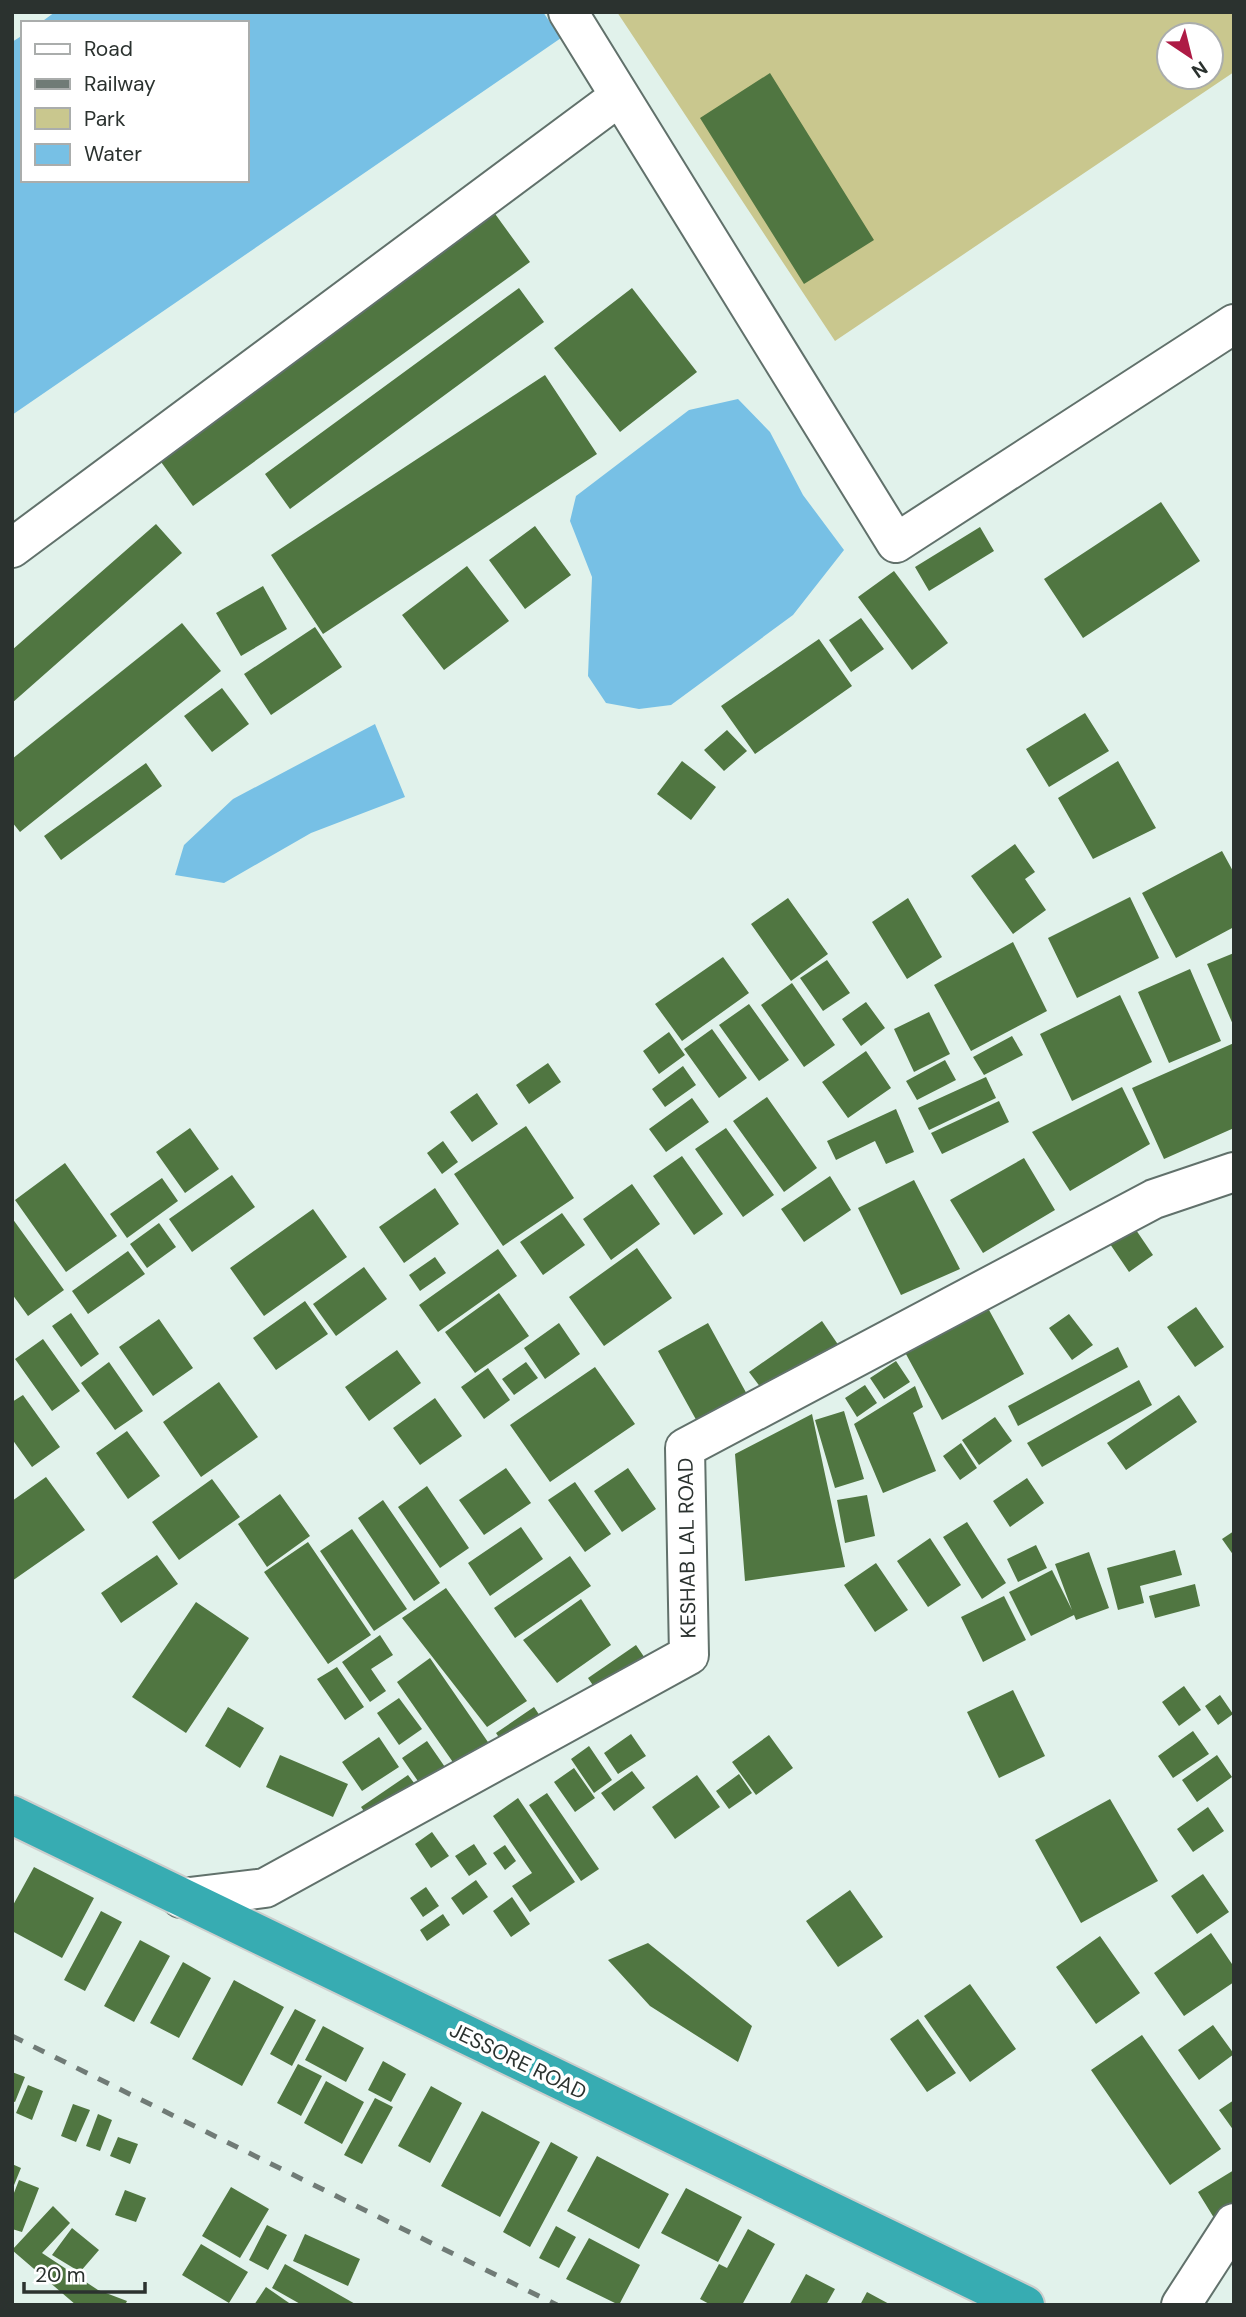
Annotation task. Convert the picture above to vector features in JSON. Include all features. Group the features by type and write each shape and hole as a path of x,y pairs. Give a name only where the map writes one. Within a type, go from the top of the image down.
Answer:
{"highway":[{"name":"JESSORE ROAD","path":"12,1815 1025,2305"}],"street":[{"path":"568,12 896,543 1234,324"},
{"path":"12,548 620,96"},
{"name":"KESHAB LAL ROAD","path":"181,1898 265,1888 689,1654 685,1448 1154,1199 1234,1172"},
{"path":"1181,2305 1234,2224"}],"green space":[{"path":"617,12 1234,12 1234,72 1225,78 1225,21 1155,21 1155,91 1206,91 835,341"}],"water":[{"path":"55,12 543,12 561,38 12,415 12,42 21,36 21,182 248,182 248,21 43,21"},
{"path":"738,399 770,432 803,495 844,550 793,615 671,705 639,709 606,703 588,676 592,577 570,521 576,496 689,410"},
{"path":"375,724 405,797 311,833 224,883 175,875 184,845 233,799"}],"building":[{"path":"770,73 874,240 804,284 700,118"},
{"path":"493,211 530,262 193,506 156,455"},
{"path":"519,288 544,322 290,509 265,474"},
{"path":"632,288 697,372 620,432 554,348"},
{"path":"545,375 597,454 323,634 271,555"},
{"path":"1161,502 1200,561 1083,638 1044,579"},
{"path":"156,524 182,553 12,703 12,650"},
{"path":"535,526 571,575 525,609 489,560"},
{"path":"980,527 994,551 929,591 915,567"},
{"path":"467,566 509,621 444,670 402,615"},
{"path":"894,571 948,643 912,670 858,597"},
{"path":"263,586 287,629 241,656 216,613"},
{"path":"861,618 884,649 851,672 829,640"},
{"path":"182,623 221,671 20,832 12,822 12,759"},
{"path":"315,627 342,667 271,715 244,674"},
{"path":"819,639 852,686 755,754 721,706"},
{"path":"222,688 249,724 212,752 184,716"},
{"path":"1085,713 1109,751 1049,787 1026,749"},
{"path":"727,730 747,751 724,771 704,750"},
{"path":"682,761 716,787 691,820 657,794"},
{"path":"1118,761 1156,828 1093,859 1058,798"},
{"path":"146,763 162,786 61,860 44,836"},
{"path":"1015,844 1035,872 1025,879 1046,910 1013,934 971,876"},
{"path":"1222,851 1234,873 1234,927 1176,958 1142,893"},
{"path":"1130,897 1159,958 1077,998 1048,938"},
{"path":"788,898 828,954 791,981 751,924"},
{"path":"908,898 942,957 907,979 872,922"},
{"path":"1013,942 1047,1011 971,1051 934,985"},
{"path":"1234,953 1234,1027 1207,964"},
{"path":"723,957 749,993 682,1041 655,1004"},
{"path":"827,960 850,993 823,1011 800,978"},
{"path":"1190,969 1221,1041 1169,1063 1138,992"},
{"path":"792,983 835,1045 804,1067 761,1005"},
{"path":"1120,995 1152,1062 1072,1101 1040,1034"},
{"path":"866,1002 885,1028 861,1046 842,1019"},
{"path":"749,1004 789,1060 759,1081 719,1025"},
{"path":"929,1012 950,1054 914,1072 894,1029"},
{"path":"712,1029 747,1078 719,1098 684,1049"},
{"path":"669,1032 685,1055 659,1074 643,1051"},
{"path":"1012,1036 1023,1055 984,1075 973,1057"},
{"path":"1234,1043 1234,1128 1164,1159 1132,1088"},
{"path":"866,1051 891,1088 848,1118 822,1082"},
{"path":"945,1060 956,1080 917,1100 906,1081"},
{"path":"548,1063 561,1082 529,1104 516,1085"},
{"path":"683,1066 696,1085 665,1107 652,1089"},
{"path":"986,1077 996,1098 929,1130 918,1108"},
{"path":"1122,1087 1150,1144 1070,1191 1032,1132"},
{"path":"477,1093 498,1124 472,1142 450,1112"},
{"path":"767,1097 817,1168 784,1192 733,1121"},
{"path":"692,1098 709,1122 666,1152 649,1129"},
{"path":"999,1101 1009,1122 942,1154 931,1133"},
{"path":"896,1109 914,1152 886,1164 875,1141 836,1160 827,1141"},
{"path":"526,1126 574,1198 503,1246 454,1174"},
{"path":"190,1128 219,1169 185,1193 156,1152"},
{"path":"726,1128 774,1195 743,1217 695,1149"},
{"path":"443,1141 458,1162 442,1174 427,1153"},
{"path":"682,1156 723,1214 694,1235 653,1176"},
{"path":"1024,1158 1055,1210 983,1253 950,1200"},
{"path":"65,1163 117,1236 66,1272 15,1200"},
{"path":"232,1175 255,1207 192,1252 169,1219"},
{"path":"830,1176 851,1210 804,1242 781,1209"},
{"path":"162,1178 178,1201 127,1238 110,1214"},
{"path":"914,1180 960,1269 901,1295 858,1208"},
{"path":"632,1184 660,1224 611,1260 583,1219"},
{"path":"435,1188 459,1224 404,1263 379,1227"},
{"path":"313,1209 347,1257 264,1316 230,1268"},
{"path":"562,1213 585,1245 543,1275 520,1242"},
{"path":"12,1218 64,1290 28,1316 12,1294"},
{"path":"159,1223 176,1247 147,1268 130,1244"},
{"path":"1134,1227 1153,1255 1129,1272 1110,1244"},
{"path":"637,1248 672,1298 604,1346 569,1297"},
{"path":"498,1249 517,1276 438,1332 419,1305"},
{"path":"128,1251 145,1274 88,1314 72,1291"},
{"path":"435,1257 446,1273 420,1291 409,1275"},
{"path":"364,1267 387,1299 336,1336 313,1304"},
{"path":"499,1293 529,1336 475,1373 445,1332"},
{"path":"983,1299 1024,1374 942,1420 901,1345"},
{"path":"305,1301 328,1334 276,1370 253,1338"},
{"path":"1196,1307 1224,1347 1195,1367 1167,1327"},
{"path":"71,1313 99,1354 81,1367 52,1326"},
{"path":"1069,1314 1093,1345 1072,1360 1049,1328"},
{"path":"159,1319 193,1368 153,1396 119,1347"},
{"path":"822,1321 839,1346 767,1396 749,1372"},
{"path":"559,1323 580,1354 545,1379 524,1348"},
{"path":"708,1323 749,1398 699,1425 658,1351"},
{"path":"43,1339 80,1391 52,1411 15,1359"},
{"path":"1118,1347 1128,1367 1018,1426 1008,1406"},
{"path":"397,1350 421,1383 369,1421 345,1387"},
{"path":"896,1361 910,1382 884,1399 870,1378"},
{"path":"109,1362 143,1411 115,1430 81,1383"},
{"path":"526,1362 538,1378 514,1395 502,1379"},
{"path":"595,1367 635,1424 550,1482 510,1425"},
{"path":"488,1368 510,1400 484,1419 461,1387"},
{"path":"1139,1380 1152,1405 1042,1467 1027,1443"},
{"path":"219,1382 258,1437 201,1477 163,1422"},
{"path":"865,1385 877,1403 857,1417 845,1398"},
{"path":"915,1386 923,1407 913,1413 936,1471 883,1493 854,1424"},
{"path":"23,1395 60,1447 32,1467 12,1439 12,1402"},
{"path":"1179,1395 1197,1422 1126,1470 1107,1443"},
{"path":"435,1398 462,1436 420,1465 393,1428"},
{"path":"844,1411 864,1479 835,1488 815,1420"},
{"path":"812,1414 845,1567 745,1581 735,1454"},
{"path":"995,1417 1012,1441 979,1465 962,1440"},
{"path":"127,1431 160,1476 128,1499 96,1453"},
{"path":"961,1443 977,1468 960,1480 943,1456"},
{"path":"506,1468 531,1503 484,1535 459,1500"},
{"path":"628,1468 656,1509 622,1532 594,1491"},
{"path":"46,1477 85,1530 12,1581 12,1501"},
{"path":"1027,1478 1044,1503 1010,1527 993,1501"},
{"path":"212,1479 240,1517 179,1560 152,1522"},
{"path":"575,1482 611,1534 585,1552 548,1500"},
{"path":"427,1486 469,1548 440,1568 398,1507"},
{"path":"280,1494 310,1536 267,1567 238,1524"},
{"path":"867,1495 875,1536 845,1543 837,1500"},
{"path":"383,1500 440,1583 414,1601 358,1518"},
{"path":"967,1522 1006,1583 982,1599 943,1537"},
{"path":"521,1527 543,1559 490,1596 468,1563"},
{"path":"352,1529 407,1609 374,1631 320,1551"},
{"path":"1234,1531 1234,1556 1222,1539"},
{"path":"930,1538 961,1585 928,1607 897,1561"},
{"path":"308,1542 371,1635 328,1664 264,1572"},
{"path":"1036,1545 1047,1568 1018,1582 1007,1559"},
{"path":"1175,1550 1182,1575 1140,1586 1144,1603 1118,1610 1107,1568"},
{"path":"1089,1552 1109,1608 1076,1620 1074,1615 1031,1636 1009,1592 1052,1570 1072,1610 1055,1564"},
{"path":"157,1555 178,1584 121,1623 101,1593"},
{"path":"570,1556 591,1586 515,1638 494,1608"},
{"path":"876,1563 908,1610 875,1632 844,1585"},
{"path":"1195,1584 1200,1606 1155,1618 1149,1596"},
{"path":"446,1588 527,1701 487,1727 402,1618"},
{"path":"1004,1596 1026,1640 983,1662 961,1617"},
{"path":"581,1599 611,1645 557,1683 523,1640"},
{"path":"196,1602 249,1638 186,1733 132,1697"},
{"path":"380,1635 393,1655 371,1669 386,1691 370,1702 342,1662"},
{"path":"636,1645 653,1670 605,1703 588,1678"},
{"path":"430,1658 490,1745 457,1768 397,1682"},
{"path":"337,1667 364,1707 345,1720 317,1679"},
{"path":"1184,1686 1201,1710 1179,1726 1162,1702"},
{"path":"1013,1690 1045,1756 999,1778 967,1712"},
{"path":"1220,1695 1233,1714 1218,1725 1205,1706"},
{"path":"399,1698 422,1729 399,1745 377,1713"},
{"path":"228,1707 264,1728 240,1768 205,1746"},
{"path":"534,1707 548,1728 510,1754 496,1733"},
{"path":"1193,1731 1209,1754 1173,1778 1158,1756"},
{"path":"631,1734 646,1756 618,1774 604,1753"},
{"path":"769,1735 793,1768 756,1795 732,1762"},
{"path":"379,1737 399,1767 362,1791 342,1762"},
{"path":"427,1741 447,1770 422,1787 402,1758"},
{"path":"589,1746 612,1780 594,1793 571,1759"},
{"path":"280,1755 348,1784 333,1817 266,1787"},
{"path":"1217,1755 1232,1777 1197,1802 1182,1780"},
{"path":"574,1768 595,1798 575,1812 554,1782"},
{"path":"632,1771 645,1788 614,1811 601,1793"},
{"path":"739,1774 752,1793 729,1809 716,1791"},
{"path":"408,1775 421,1792 374,1825 361,1807"},
{"path":"697,1775 720,1807 675,1839 652,1807"},
{"path":"547,1793 599,1869 581,1881 529,1805"},
{"path":"518,1798 575,1882 530,1912 512,1886 532,1873 493,1816"},
{"path":"1110,1799 1158,1881 1081,1923 1035,1840"},
{"path":"1208,1807 1224,1831 1193,1852 1177,1829"},
{"path":"432,1832 449,1856 431,1868 415,1844"},
{"path":"474,1844 487,1864 469,1876 455,1856"},
{"path":"505,1845 516,1861 505,1870 493,1853"},
{"path":"34,1867 94,1898 62,1958 12,1931 12,1907"},
{"path":"1203,1874 1229,1912 1197,1934 1171,1896"},
{"path":"476,1880 488,1897 463,1915 451,1898"},
{"path":"426,1887 439,1906 423,1917 410,1898"},
{"path":"850,1890 883,1937 838,1967 806,1921"},
{"path":"512,1897 530,1924 511,1937 493,1911"},
{"path":"101,1911 122,1922 85,1991 64,1980"},
{"path":"443,1914 450,1925 427,1941 420,1930"},
{"path":"1211,1933 1234,1967 1234,1982 1184,2016 1154,1973"},
{"path":"1100,1936 1140,1993 1096,2024 1056,1967"},
{"path":"140,1940 170,1956 134,2022 104,2006"},
{"path":"648,1943 752,2026 738,2062 650,2006 608,1960"},
{"path":"183,1962 211,1978 179,2038 150,2023"},
{"path":"234,1980 284,2007 242,2086 192,2059"},
{"path":"970,1984 1016,2049 970,2082 924,2016"},
{"path":"295,2009 316,2020 292,2066 270,2054"},
{"path":"918,2019 956,2073 927,2092 890,2039"},
{"path":"1213,2025 1234,2054 1199,2080 1178,2050"},
{"path":"323,2026 364,2048 346,2082 305,2060"},
{"path":"1142,2035 1221,2149 1170,2185 1091,2070"},
{"path":"383,2061 406,2074 391,2102 368,2090"},
{"path":"298,2064 322,2076 301,2116 277,2103"},
{"path":"12,2072 25,2077 15,2102 12,2101"},
{"path":"326,2081 364,2102 342,2144 304,2123"},
{"path":"28,2085 43,2091 32,2120 16,2113"},
{"path":"431,2086 462,2103 430,2163 398,2146"},
{"path":"375,2098 393,2107 362,2164 344,2155"},
{"path":"1234,2100 1234,2131 1219,2110"},
{"path":"73,2104 90,2110 76,2142 61,2136"},
{"path":"482,2111 540,2142 500,2217 441,2186"},
{"path":"98,2114 112,2120 100,2151 86,2146"},
{"path":"118,2137 138,2144 130,2164 110,2156"},
{"path":"551,2142 578,2157 530,2247 503,2232"},
{"path":"597,2156 669,2194 639,2249 567,2211"},
{"path":"12,2164 21,2168 12,2190"},
{"path":"1234,2170 1234,2217 1219,2226 1198,2192"},
{"path":"19,2180 39,2188 22,2232 12,2229 12,2198"},
{"path":"231,2187 269,2209 240,2258 202,2236"},
{"path":"686,2188 742,2217 718,2262 661,2233"},
{"path":"125,2190 146,2198 136,2222 115,2215"},
{"path":"53,2206 70,2223 42,2253 98,2290 127,2301 125,2305 76,2305 12,2250"},
{"path":"267,2225 287,2235 268,2270 249,2260"},
{"path":"556,2226 576,2237 559,2268 539,2258"},
{"path":"72,2228 99,2250 80,2272 52,2255"},
{"path":"748,2229 775,2244 742,2305 711,2305 700,2299 719,2264 727,2268"},
{"path":"305,2234 360,2259 348,2286 293,2261"},
{"path":"589,2238 640,2265 619,2305 566,2279"},
{"path":"201,2244 248,2272 229,2303 182,2275"},
{"path":"285,2264 357,2305 302,2305 272,2288"},
{"path":"806,2274 835,2289 826,2305 789,2305"},
{"path":"266,2287 292,2305 254,2305"},
{"path":"867,2292 891,2305 860,2305"}],"railway":[{"path":"12,2036 557,2305"}]}
